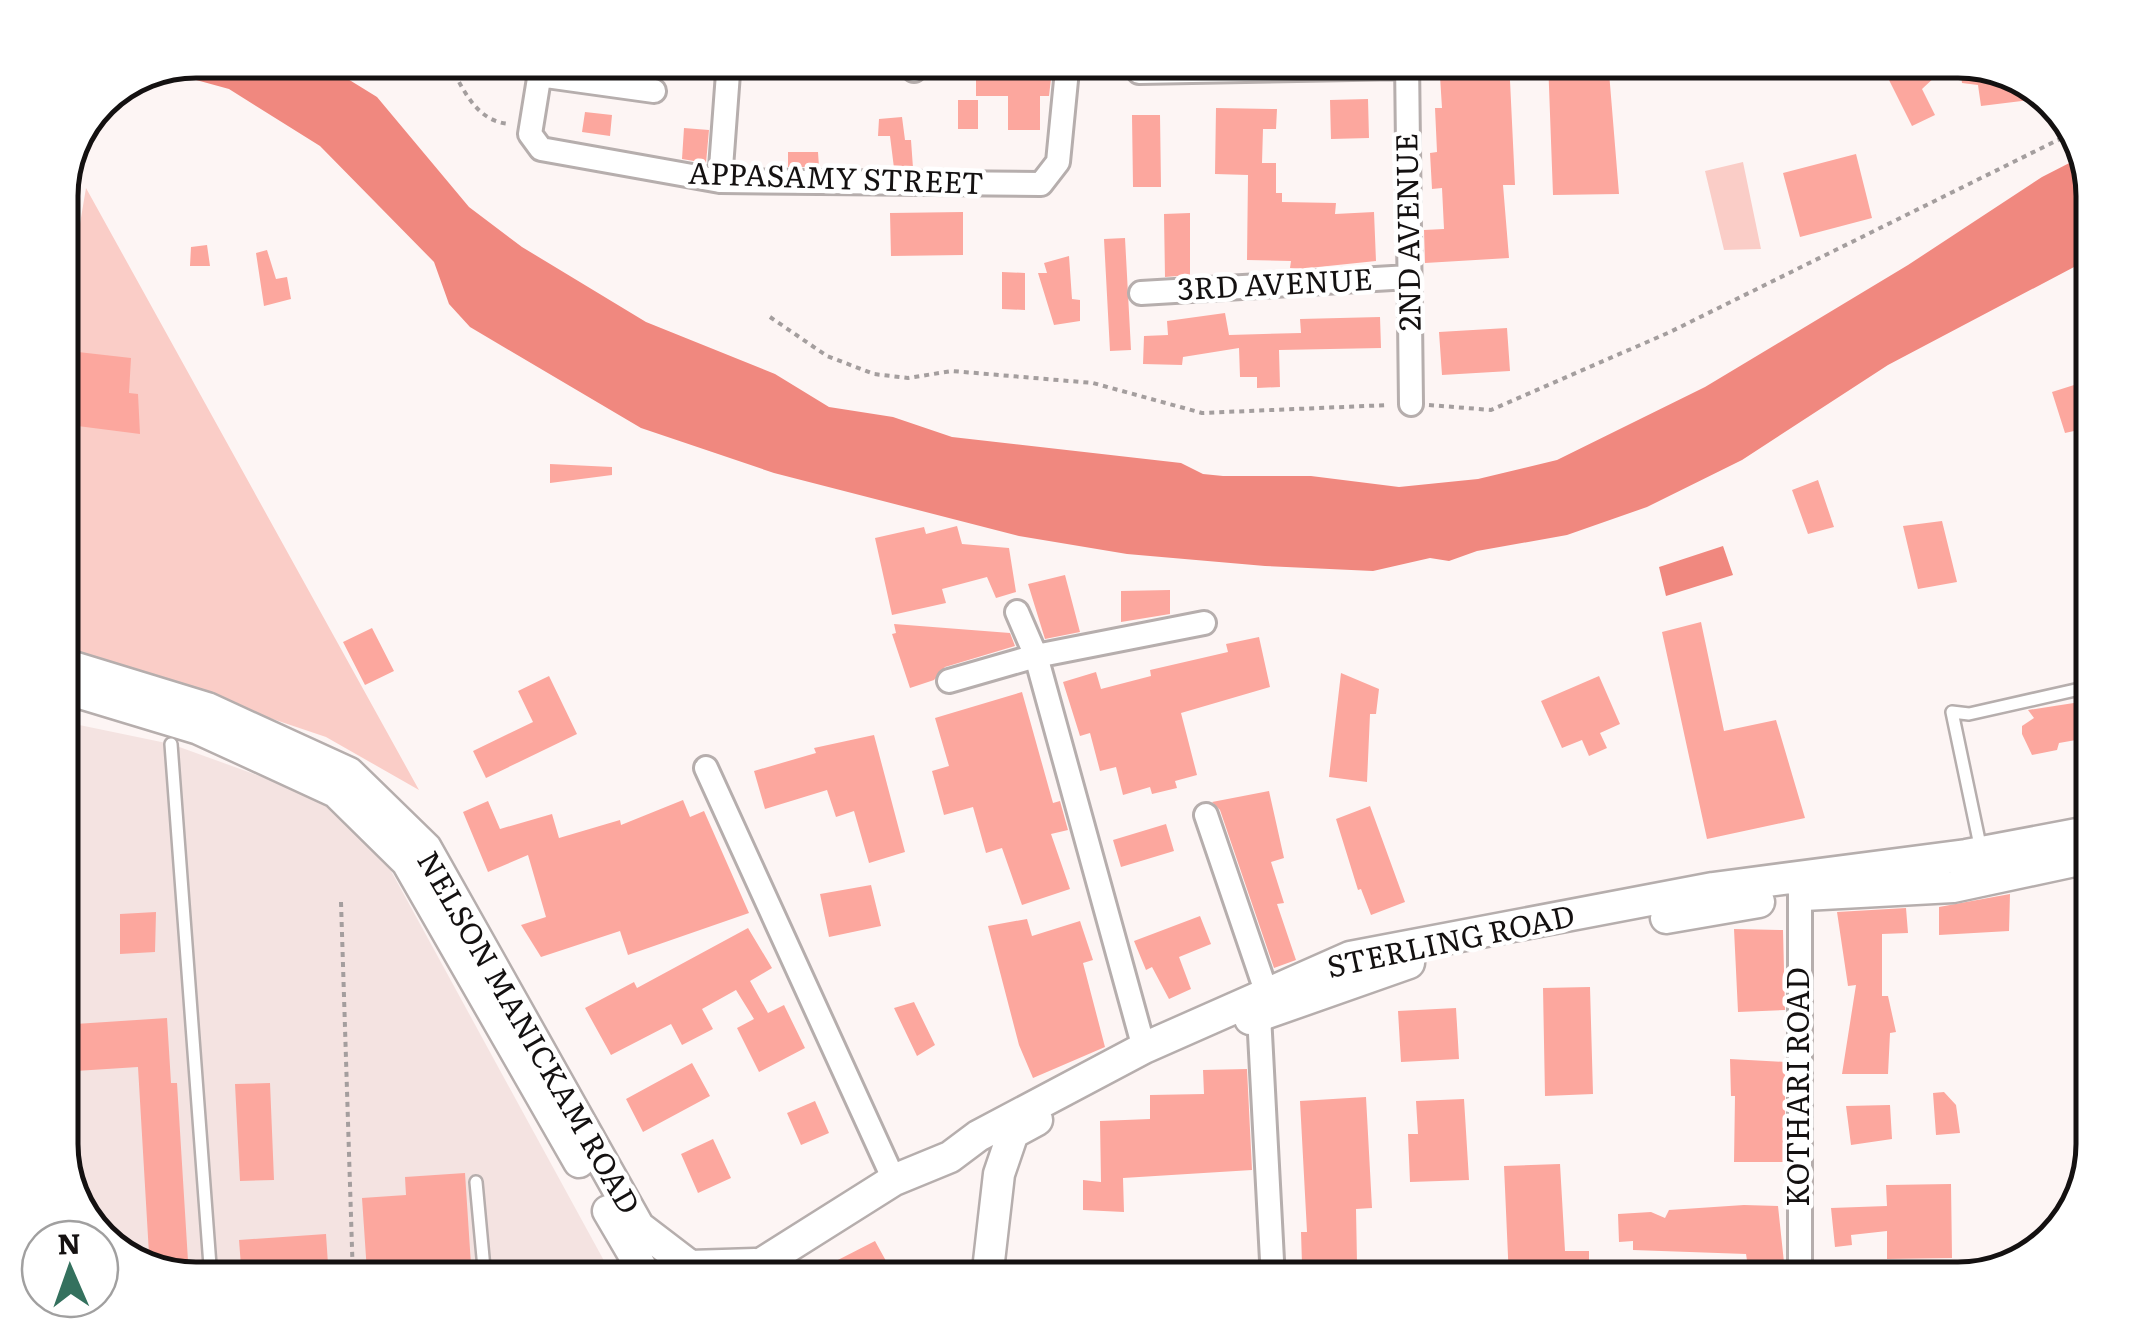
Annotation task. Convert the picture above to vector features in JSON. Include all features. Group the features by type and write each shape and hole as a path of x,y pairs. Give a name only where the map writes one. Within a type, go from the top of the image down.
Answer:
{"main road":[{"path":"78,669 207,708 348,773 401,840"},
{"path":"78,692 199,729 336,792 401,840"},
{"name":"STERLING ROAD","path":"994,1222 999,1174 1013,1133 1350,957 1713,888 1982,852 2076,834"},
{"name":"NELSON MANICKAM ROAD","path":"401,840 426,848 639,1227 685,1262"},
{"name":"NELSON MANICKAM ROAD","path":"401,840 408,862 638,1262"},
{"name":"STERLING ROAD","path":"761,1262 894,1180 950,1157 978,1136 1144,1048 1262,1003 1423,959 1800,895 1954,886 2076,861"},
{"path":"950,1157 971,1164 984,1178 994,1222 988,1262"}],"street":[{"path":"530,124 539,78"},
{"path":"590,78 654,91"},
{"path":"720,181 728,78"},
{"name":"APPASAMY STREET","path":"530,124 530,134 541,149 720,181 1040,184 1058,162 1067,78"},
{"name":"2ND AVENUE","path":"1407,78 1411,404"},
{"name":"3RD AVENUE","path":"1141,293 1409,276"},
{"path":"1018,612 1036,656 1144,1048"},
{"path":"949,681 1036,656 1204,622"},
{"path":"706,768 894,1180"},
{"path":"1206,815 1262,1003 1272,1262"},
{"name":"KOTHARI ROAD","path":"1800,895 1800,1262"}],"lane":[{"path":"1982,852 1952,712 1969,714 2076,690"},
{"path":"170,744 210,1262"},
{"path":"476,1182 484,1262"}],"path":[{"path":"457,78 471,105 499,123 530,124"},
{"path":"770,317 828,356 874,374 908,378 952,370 1093,383 1202,413 1411,404 1491,410 1670,332 2061,139"},
{"path":"341,902 352,1262"}],"shaded area":[{"path":"191,78 346,78 377,97 469,207 522,247 646,322 775,374 829,407 893,417 952,437 1181,463 1203,474 1223,476 1311,476 1399,487 1478,479 1557,460 1705,387 2070,163 2075,188 2075,266 1888,365 1742,460 1647,507 1567,535 1477,551 1449,561 1430,558 1373,571 1127,554 1019,536 774,473 641,428 470,327 449,304 434,262 320,146 229,89"},
{"path":"1743,162 1761,249 1724,250 1705,171"},
{"path":"86,188 419,790 326,737 78,653 78,236"},
{"path":"1723,546 1733,575 1666,596 1659,567"},
{"path":"78,725 171,744 329,801 384,858 605,1262 196,1262 165,1257 137,1246 120,1234 120,1219 105,1219 97,1209 84,1181 78,1151"}],"building":[{"path":"976,78 1051,78 1049,96 1040,96 1040,130 1008,130 1008,96 976,96"},
{"path":"1440,78 1510,78 1515,185 1503,185 1509,258 1425,263 1424,230 1444,229 1442,188 1432,189 1430,153 1437,152 1435,108 1442,108"},
{"path":"1549,78 1609,78 1619,194 1553,195"},
{"path":"1934,78 1922,89 1935,115 1912,126 1889,80"},
{"path":"1961,78 1988,82 2027,100 1981,106 1978,85 1962,83"},
{"path":"1368,99 1369,138 1331,139 1330,100"},
{"path":"958,100 978,100 978,129 958,129"},
{"path":"1216,108 1277,109 1276,129 1263,129 1262,163 1276,163 1276,193 1282,193 1282,202 1336,203 1335,214 1374,212 1376,261 1299,269 1290,268 1291,261 1247,260 1248,175 1215,174"},
{"path":"585,112 612,115 610,136 582,132"},
{"path":"1132,115 1160,115 1161,187 1133,187"},
{"path":"902,117 905,140 911,140 913,168 894,168 890,136 878,136 879,119"},
{"path":"684,128 709,130 706,163 682,159"},
{"path":"788,152 818,152 819,167 788,167"},
{"path":"1856,154 1872,218 1800,237 1783,173"},
{"path":"963,212 963,255 891,256 890,213"},
{"path":"1190,213 1190,275 1165,277 1164,214"},
{"path":"1125,238 1131,350 1110,351 1104,239"},
{"path":"207,245 210,266 190,266 191,247"},
{"path":"267,250 276,279 287,277 291,299 264,306 256,253"},
{"path":"1069,256 1072,299 1080,300 1080,321 1054,325 1038,273 1047,273 1044,263"},
{"path":"1002,272 1025,273 1025,310 1002,309"},
{"path":"1225,313 1229,335 1301,333 1300,319 1380,317 1381,348 1279,350 1280,387 1257,388 1257,377 1240,377 1239,348 1183,357 1182,365 1143,364 1144,336 1168,335 1167,321"},
{"path":"1507,328 1510,371 1442,375 1439,332"},
{"path":"78,352 131,358 129,393 138,394 140,434 78,426"},
{"path":"2075,385 2074,431 2065,433 2052,392"},
{"path":"550,464 612,467 612,475 550,483"},
{"path":"1818,480 1834,527 1808,534 1792,490"},
{"path":"1942,521 1957,582 1918,589 1903,526"},
{"path":"957,526 962,544 1009,548 1016,592 996,598 987,577 942,589 946,603 892,615 875,538 924,527 926,534"},
{"path":"1065,575 1080,632 1045,639 1028,584"},
{"path":"1170,590 1170,614 1121,622 1121,591"},
{"path":"1701,622 1724,731 1776,720 1805,818 1707,839 1662,632"},
{"path":"894,624 1010,633 1015,646 945,667 934,680 910,688 892,634 896,633"},
{"path":"372,628 394,671 365,685 343,642"},
{"path":"1259,637 1270,687 1181,713 1197,775 1175,781 1177,788 1152,794 1150,787 1123,795 1116,767 1100,771 1090,733 1080,736 1063,682 1096,672 1101,689 1151,676 1150,670 1228,652 1226,644"},
{"path":"1341,673 1379,689 1376,714 1370,714 1367,782 1329,777"},
{"path":"549,676 577,734 486,778 473,751 533,722 518,691"},
{"path":"1599,676 1620,724 1600,733 1607,748 1589,756 1582,740 1562,748 1541,701"},
{"path":"1022,692 1053,803 1060,801 1068,830 1051,834 1070,889 1022,905 1002,848 986,853 973,807 944,815 932,771 949,766 935,718"},
{"path":"2076,703 2076,740 2059,743 2057,750 2032,755 2022,734 2022,726 2034,718 2028,710"},
{"path":"874,735 905,852 869,863 854,811 836,817 827,790 765,809 754,771 816,753 814,748"},
{"path":"1269,791 1284,858 1271,862 1284,903 1277,904 1296,960 1274,968 1220,810 1212,802"},
{"path":"683,800 690,817 704,811 749,913 628,955 620,931 541,957 521,925 546,917 528,855 488,872 463,812 488,801 500,829 552,814 559,838 620,820 621,825"},
{"path":"1370,806 1405,902 1371,915 1361,889 1358,890 1336,819"},
{"path":"1166,824 1174,851 1121,867 1113,840"},
{"path":"871,885 881,926 829,937 820,894"},
{"path":"2010,894 2009,931 1939,935 1939,907"},
{"path":"1906,908 1908,933 1882,934 1882,996 1888,996 1896,1032 1890,1033 1888,1074 1842,1074 1856,985 1848,986 1837,912"},
{"path":"156,912 155,952 120,954 120,914"},
{"path":"1200,916 1211,944 1179,957 1191,989 1169,999 1152,967 1146,970 1134,941"},
{"path":"1027,919 1032,936 1080,921 1093,960 1083,963 1105,1047 1033,1078 1019,1045 988,926"},
{"path":"748,928 772,968 750,981 768,1013 784,1005 805,1048 759,1072 737,1028 754,1019 736,990 702,1009 713,1029 682,1045 671,1024 611,1055 585,1008 634,982 637,988"},
{"path":"1734,929 1783,930 1785,1010 1738,1012"},
{"path":"1590,987 1593,1094 1545,1096 1543,988"},
{"path":"914,1002 935,1045 917,1056 894,1008"},
{"path":"1456,1008 1459,1059 1401,1062 1398,1011"},
{"path":"167,1018 171,1083 177,1083 188,1261 149,1251 138,1067 78,1071 78,1024"},
{"path":"1730,1059 1785,1062 1785,1162 1734,1162 1735,1096 1731,1096"},
{"path":"692,1063 710,1096 643,1132 626,1099"},
{"path":"1247,1069 1252,1170 1123,1178 1124,1212 1083,1210 1083,1180 1101,1182 1100,1121 1150,1119 1150,1095 1204,1094 1203,1070"},
{"path":"270,1083 274,1180 240,1181 235,1084"},
{"path":"1944,1092 1956,1105 1960,1133 1936,1135 1933,1093"},
{"path":"1366,1097 1372,1208 1356,1209 1357,1262 1302,1262 1301,1232 1307,1232 1300,1101"},
{"path":"1464,1099 1469,1180 1410,1182 1408,1134 1418,1134 1416,1101"},
{"path":"815,1101 829,1133 801,1145 787,1113"},
{"path":"1890,1105 1892,1139 1851,1145 1846,1106"},
{"path":"713,1139 731,1178 698,1193 681,1154"},
{"path":"1560,1164 1565,1251 1589,1251 1589,1262 1508,1262 1504,1166"},
{"path":"465,1173 471,1262 366,1262 362,1198 406,1195 405,1177"},
{"path":"1951,1184 1952,1258 1887,1259 1887,1231 1851,1235 1852,1245 1835,1247 1831,1208 1887,1206 1886,1185"},
{"path":"1778,1206 1784,1262 1747,1262 1746,1254 1633,1250 1633,1241 1619,1242 1618,1214 1651,1212 1665,1218 1669,1210"},
{"path":"326,1234 328,1262 241,1262 239,1240"},
{"path":"875,1241 887,1262 834,1262"}]}
